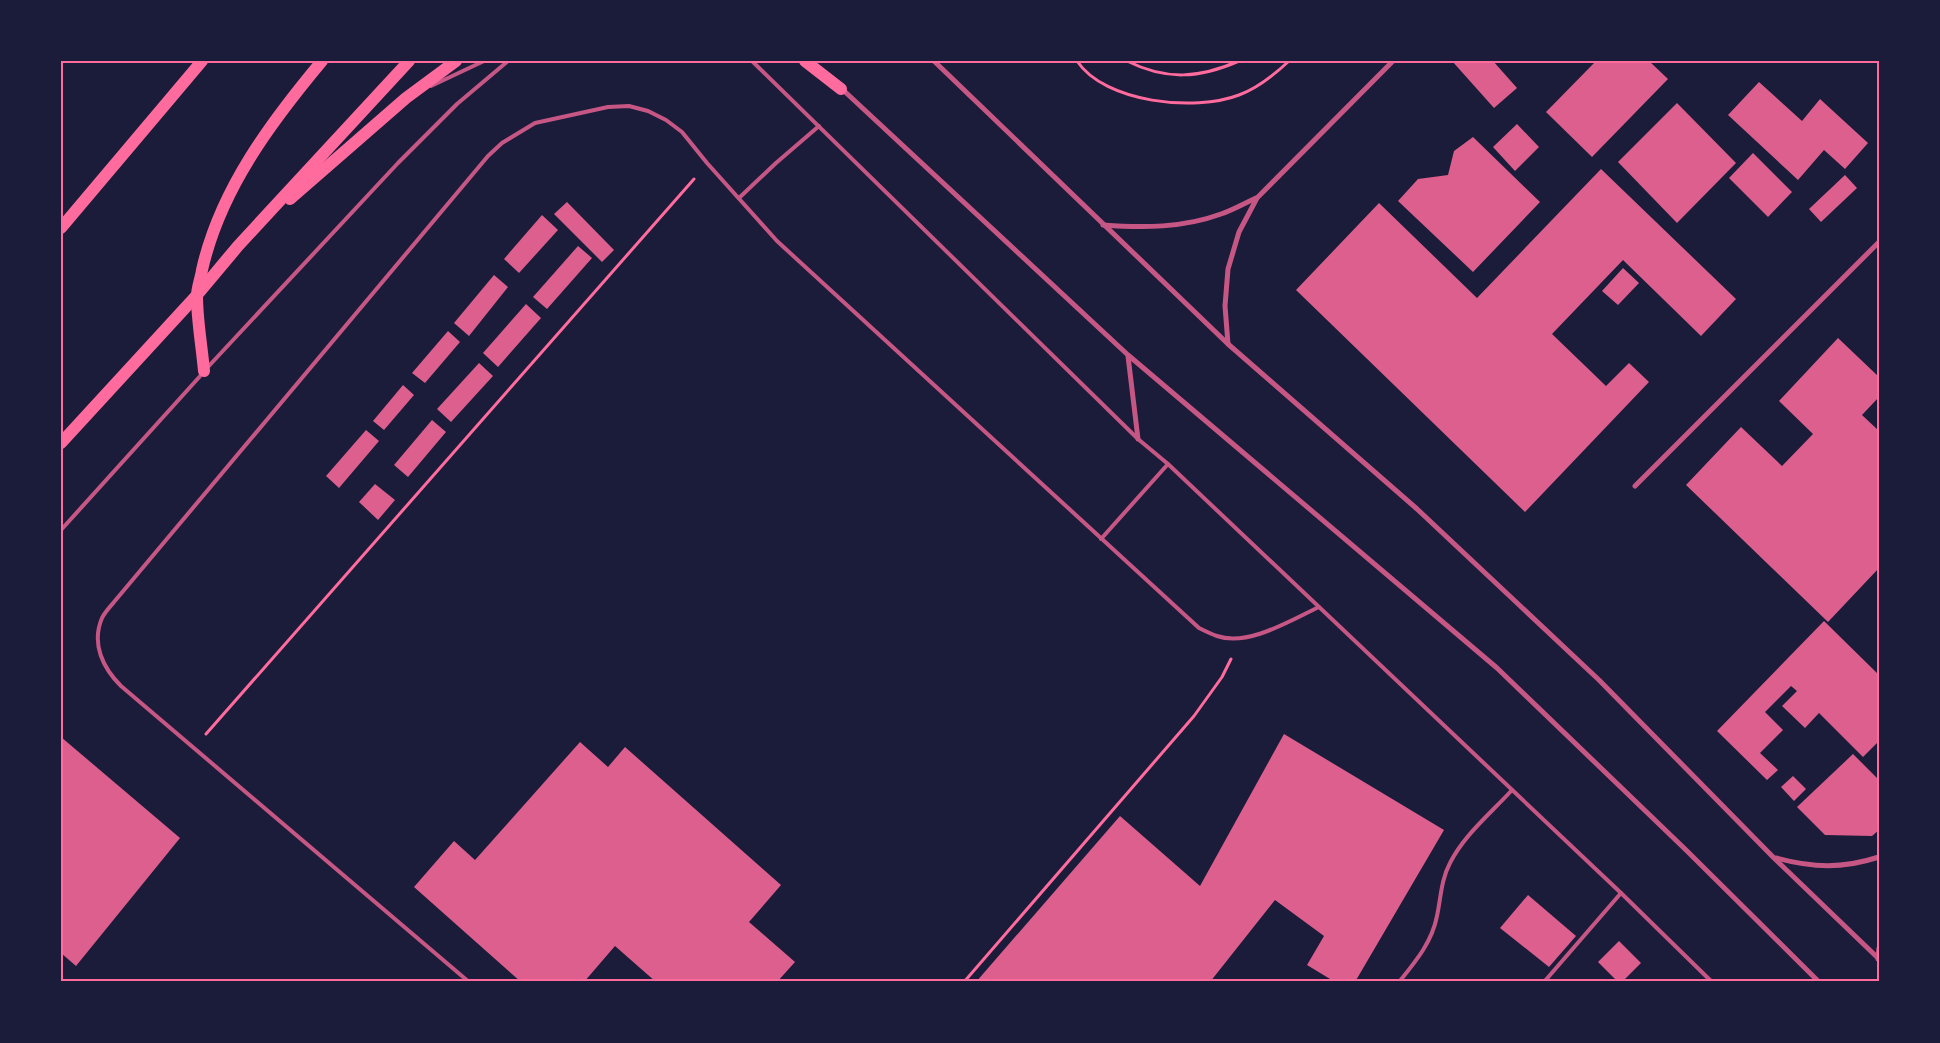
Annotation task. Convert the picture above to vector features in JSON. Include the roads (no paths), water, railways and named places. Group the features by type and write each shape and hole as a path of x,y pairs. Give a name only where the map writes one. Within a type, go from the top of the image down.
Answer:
{"main road":[{"path":"61,228 202,61"},
{"path":"204,371 197,294 209,244 221,213 243,170 270,128 322,61"},
{"path":"61,443 197,294 238,246 409,61"},
{"path":"238,246 406,98 456,61"},
{"path":"806,61 841,89"}],"street":[{"path":"816,61 841,89 1128,355 1497,668 1686,850 1819,982"},
{"path":"934,61 1228,344 1417,509 1592,674 1774,858 1878,959"},
{"path":"1228,344 1225,306 1228,268 1239,232 1256,198 1393,61"},
{"path":"1104,225 1142,228 1182,224 1220,214 1256,198"},
{"path":"1635,486 1879,242"},
{"path":"1128,355 1138,439"},
{"path":"1774,858 1803,865 1833,867 1862,863 1879,857"},
{"path":"1878,959 1879,948"}],"lane":[{"path":"406,98 484,61"},
{"path":"61,530 204,371 398,163 457,104 508,61"},
{"path":"752,61 1138,439 1168,464 1711,980 1716,982"},
{"path":"469,982 109,674 100,657 98,637 102,618 488,156 502,142 535,124 608,107 628,106 648,111 666,120 682,132 707,163 777,241 1199,628 1218,637 1240,639 1260,634 1319,607"},
{"path":"738,198 819,126"},
{"path":"1101,539 1168,464"},
{"path":"1399,982 1427,945 1438,915 1442,881 1449,864 1458,849 1512,790"},
{"path":"1544,982 1621,893"}]}
